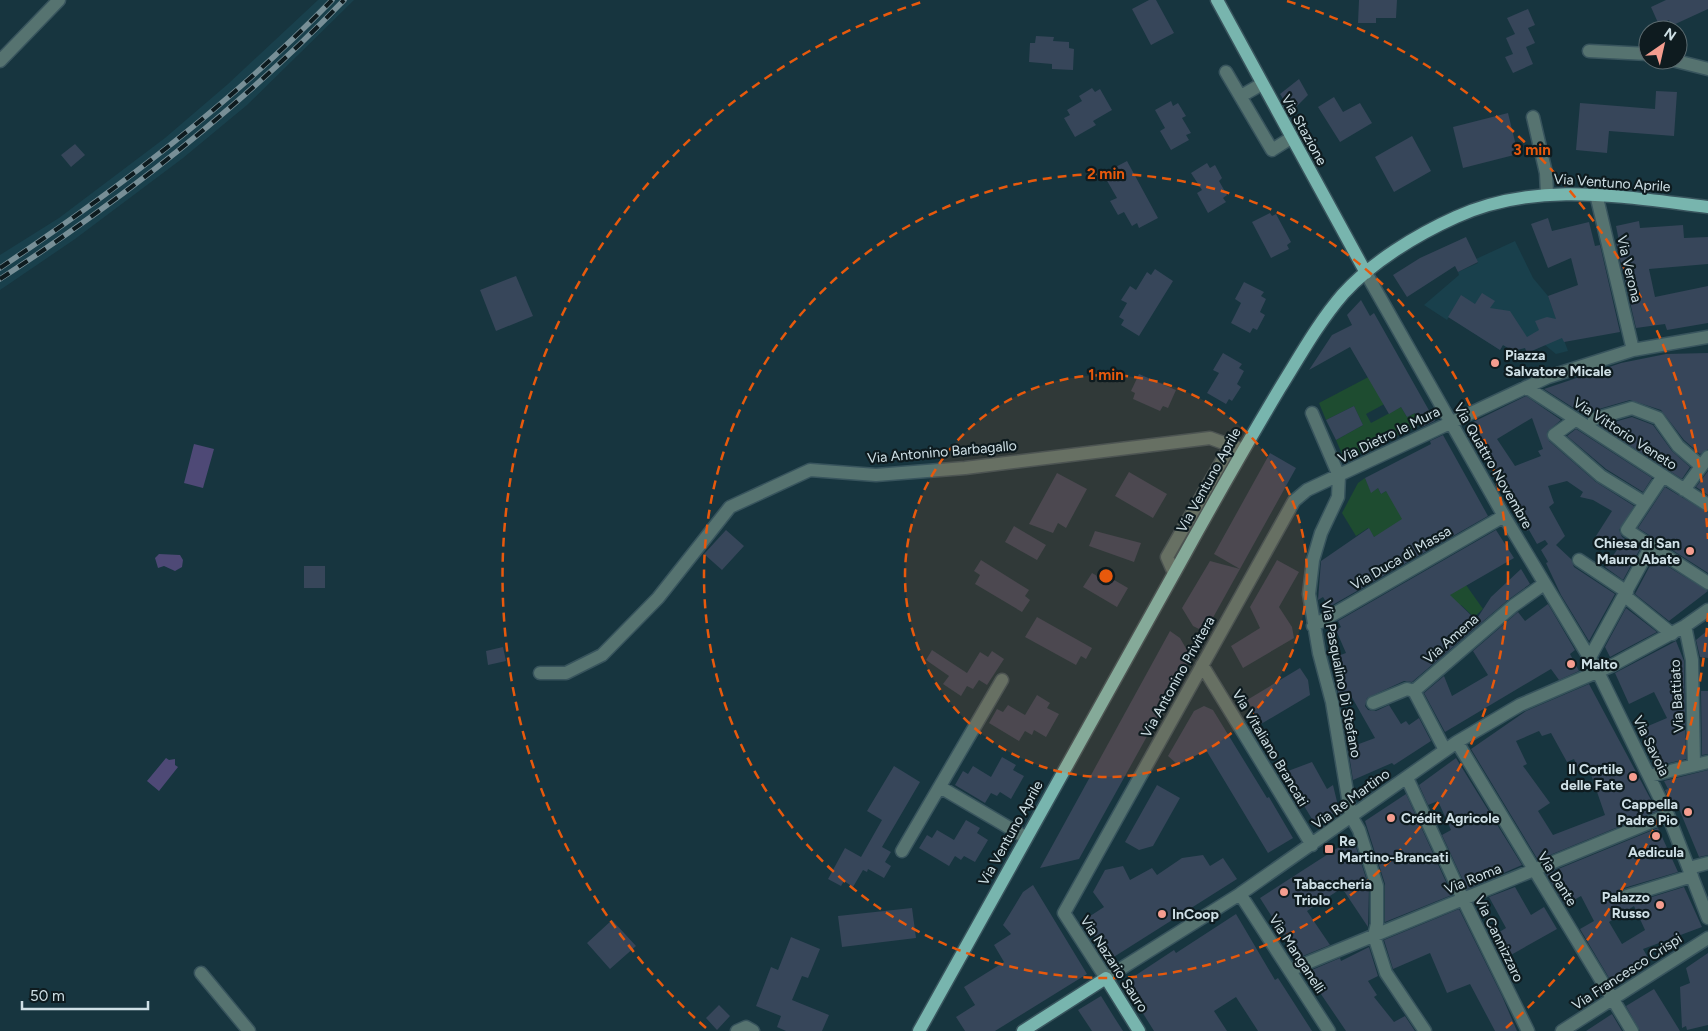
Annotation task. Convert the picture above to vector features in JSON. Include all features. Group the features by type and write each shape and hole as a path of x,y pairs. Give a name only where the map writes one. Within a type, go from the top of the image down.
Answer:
{"main road":[{"name":"Via Stazione","path":"1217,0 1366,273"},
{"name":"Via Ventuno Aprile","path":"919,1031 1025,837 1174,573 1237,448 1325,316 1345,292 1366,273 1410,242 1457,216 1509,198 1547,193 1596,194 1708,206"},
{"name":"Via Re Martino","path":"1022,1031 1106,978"},
{"name":"Via Nazario Sauro","path":"1106,978 1139,1031"}],"street":[{"path":"0,61 59,0"},
{"path":"1589,51 1638,53"},
{"path":"1688,64 1708,69"},
{"path":"1226,72 1272,150 1291,138"},
{"path":"1241,96 1262,84"},
{"path":"1533,117 1546,173 1547,193"},
{"name":"Via Verona","path":"1596,194 1633,350"},
{"name":"Via Quattro Novembre","path":"1366,273 1504,516 1598,672"},
{"name":"Via Dietro le Mura","path":"1338,476 1450,422 1576,366 1633,350 1708,337"},
{"name":"Via Vittorio Veneto","path":"1526,388 1708,505"},
{"path":"1594,419 1632,408 1658,418 1678,446 1704,462 1684,490"},
{"name":"Via Pasqualino Di Stefano","path":"1312,413 1338,476 1338,497 1321,533 1313,560 1309,594 1313,626 1332,702 1351,816 1359,830 1377,886 1377,924 1374,936 1386,974 1425,1031"},
{"path":"1575,420 1554,435 1601,476 1645,503"},
{"name":"Via Antonino Barbagallo","path":"540,673 566,673 602,655 658,598 730,507 810,470 876,475 964,468 1210,438 1237,448"},
{"name":"Via Antonino Privitera","path":"1064,913 1294,501 1307,490 1338,476"},
{"path":"1663,476 1627,530 1708,583"},
{"name":"Via Duca di Massa","path":"1313,626 1504,516"},
{"path":"1589,659 1651,546"},
{"path":"1580,560 1626,594 1672,634"},
{"name":"Via Amena","path":"1373,703 1407,690 1414,691 1513,606 1544,584"},
{"name":"Via Re Martino","path":"1106,978 1240,894 1312,846 1456,742 1520,705 1598,672 1672,634 1708,610"},
{"name":"Via Battiato","path":"1685,626 1692,660 1694,764"},
{"name":"Via Vitaliano Brancati","path":"1202,665 1312,846"},
{"name":"Via Savoia","path":"1598,672 1668,815 1708,918"},
{"path":"902,851 1002,680"},
{"path":"1414,691 1445,750"},
{"name":"Via Dante","path":"1456,742 1632,1031"},
{"path":"1649,776 1708,762"},
{"name":"Via Cannizzaro","path":"1407,778 1463,899 1528,1031"},
{"path":"940,787 1025,837"},
{"name":"Via Roma","path":"1290,970 1668,815"},
{"path":"1627,896 1691,872 1708,863"},
{"name":"Via Manganelli","path":"1240,894 1329,1031"},
{"name":"Via Nazario Sauro","path":"1064,913 1106,978"},
{"name":"Via Francesco Crispi","path":"1562,1031 1708,938"},
{"path":"201,973 249,1031"},
{"path":"737,1031 746,1027 753,1031"}],"shaded area":[{"path":"318,0 354,0 247,105 183,158 75,239 0,290 0,255 59,218 165,138 228,84"},
{"path":"1515,241 1533,278 1548,296 1568,351 1556,354 1545,345 1527,353 1525,348 1513,351 1503,345 1500,350 1449,317 1447,320 1424,305 1459,275 1458,272 1478,263 1476,259"},
{"path":"194,444 214,449 203,488 184,483"},
{"path":"159,554 180,555 183,560 182,567 175,571 164,566 158,568 155,558"},
{"path":"166,758 169,760 175,759 175,765 178,767 159,791 147,781"}],"green space":[{"path":"1378,372 1388,402 1366,414 1371,423 1401,407 1407,417 1415,413 1421,424 1345,461 1336,440 1363,425 1354,406 1326,420 1319,403"},
{"path":"1365,478 1371,492 1378,488 1381,494 1386,491 1415,523 1374,537 1368,528 1356,536 1342,513 1358,483"},
{"path":"1466,585 1483,609 1474,617 1461,605 1445,618 1444,592"}],"building":[{"path":"1149,0 1156,0 1174,33 1151,45 1132,9"},
{"path":"1359,0 1397,0 1396,18 1376,18 1376,23 1358,23"},
{"path":"1666,0 1708,0 1708,9 1684,20 1657,20 1651,7"},
{"path":"1528,9 1535,25 1528,28 1535,43 1526,47 1533,64 1513,73 1505,57 1513,54 1506,38 1515,34 1507,18"},
{"path":"1036,36 1054,37 1053,41 1069,42 1069,48 1074,49 1073,70 1052,69 1052,64 1029,62 1030,43 1035,43"},
{"path":"1299,79 1308,95 1291,112 1280,94"},
{"path":"1092,88 1095,92 1100,89 1112,110 1093,121 1096,125 1075,137 1064,118 1070,115 1067,110 1082,101 1079,96"},
{"path":"1656,91 1677,92 1674,136 1609,131 1607,153 1576,150 1580,103 1655,109"},
{"path":"1334,97 1343,112 1360,103 1372,123 1340,142 1318,107"},
{"path":"1171,101 1173,106 1178,103 1186,116 1182,118 1191,133 1186,135 1189,140 1171,150 1160,131 1165,128 1155,110"},
{"path":"1508,113 1518,154 1463,168 1453,127"},
{"path":"1412,136 1431,171 1394,192 1375,157"},
{"path":"75,144 85,155 71,167 61,155"},
{"path":"1127,161 1158,218 1139,228 1137,223 1132,226 1124,212 1118,215 1110,201 1117,198 1106,179 1111,176 1108,171"},
{"path":"1207,163 1210,168 1215,165 1222,178 1219,181 1227,195 1223,198 1226,202 1208,213 1197,193 1202,190 1191,173"},
{"path":"1270,213 1272,216 1276,214 1291,242 1287,245 1289,249 1271,258 1252,222"},
{"path":"1548,218 1552,231 1589,222 1595,246 1600,245 1620,332 1564,342 1562,338 1527,353 1525,348 1513,351 1503,345 1500,350 1448,317 1461,295 1475,304 1482,293 1495,301 1490,308 1510,311 1527,337 1539,330 1535,321 1547,317 1556,319 1548,296 1578,285 1571,258 1548,268 1531,224"},
{"path":"1639,221 1640,228 1683,225 1684,238 1708,237 1708,264 1649,269 1655,297 1708,286 1708,323 1667,330 1665,324 1636,328 1616,242 1619,241 1616,226"},
{"path":"1466,237 1478,262 1458,272 1455,266 1407,297 1393,275 1420,258"},
{"path":"1155,269 1173,281 1139,336 1121,325 1124,320 1119,317 1127,303 1121,300 1130,286 1136,290 1147,272 1151,275"},
{"path":"516,276 533,316 496,331 480,290"},
{"path":"1244,282 1264,292 1261,296 1266,299 1260,312 1265,315 1257,330 1253,328 1250,333 1231,323 1241,303 1235,299"},
{"path":"1361,300 1370,316 1374,313 1435,421 1422,427 1415,413 1407,417 1401,407 1389,414 1350,347 1309,370 1332,335 1352,325 1347,315"},
{"path":"1223,353 1242,364 1239,368 1244,371 1237,384 1241,387 1232,401 1229,399 1226,404 1207,393 1219,373 1213,370"},
{"path":"1708,353 1708,449 1700,454 1684,440 1661,410 1630,400 1592,411 1586,416 1544,389 1621,363 1666,354"},
{"path":"1139,374 1176,390 1168,408 1163,406 1160,411 1133,399 1135,393 1131,391"},
{"path":"1526,396 1561,420 1547,432 1549,441 1596,482 1634,506 1619,530 1622,537 1640,549 1623,580 1605,567 1617,550 1596,536 1612,511 1593,500 1580,497 1583,492 1567,481 1548,486 1554,503 1549,507 1565,536 1556,545 1571,559 1574,567 1615,594 1589,641 1561,595 1546,563 1548,562 1541,550 1548,544 1545,540 1537,544 1529,530 1527,531 1467,425","holes":["1532,418 1543,449 1538,451 1541,456 1515,466 1497,439"]},
{"path":"1354,406 1363,425 1336,440 1326,420"},
{"path":"1632,417 1653,425 1672,451 1690,467 1682,479 1600,426"},
{"path":"1576,429 1652,478 1643,492 1606,469 1567,436"},
{"path":"1443,435 1488,516 1329,607 1323,597 1318,600 1321,561 1369,528 1374,537 1402,519 1386,491 1381,494 1378,488 1371,493 1365,478 1431,444 1430,441"},
{"path":"1270,453 1296,468 1240,569 1214,554"},
{"path":"1708,471 1708,495 1696,487"},
{"path":"1129,472 1167,494 1153,518 1115,496"},
{"path":"1057,473 1087,489 1066,528 1058,523 1053,533 1029,524"},
{"name":"Chiesa di San Mauro Abate","path":"1665,487 1708,513 1708,573 1638,528"},
{"path":"1014,526 1046,545 1037,560 1005,542"},
{"path":"726,530 744,546 722,570 704,554"},
{"path":"1496,530 1514,558 1450,595 1476,620 1491,597 1521,569 1530,584 1508,600 1412,682 1404,681 1367,698 1365,706 1368,710 1376,711 1389,705 1401,724 1406,721 1409,725 1419,718 1431,741 1394,765 1392,763 1353,780 1348,748 1375,738 1350,694 1339,698 1332,658 1346,653 1336,630 1341,627 1338,621"},
{"path":"1095,531 1141,543 1134,562 1089,546"},
{"path":"1654,558 1708,591 1669,621 1635,594"},
{"path":"981,560 1029,590 1025,596 1030,600 1022,612 975,584 980,575 974,571"},
{"path":"1277,560 1299,572 1279,607 1292,627 1294,638 1243,668 1231,646 1260,628 1250,607"},
{"path":"1210,561 1240,569 1205,632 1193,626 1182,608"},
{"path":"304,566 325,566 325,588 304,588"},
{"path":"1092,573 1106,581 1109,577 1128,588 1117,607 1083,587"},
{"path":"1548,604 1575,650 1570,654 1579,671 1559,680 1551,669 1445,732 1424,693 1444,676 1452,696 1488,675 1473,651 1518,612 1525,621"},
{"path":"1626,608 1657,632 1610,657 1605,647"},
{"path":"1037,617 1092,648 1086,659 1081,656 1076,665 1025,637"},
{"path":"1708,630 1708,658 1700,657 1696,640"},
{"path":"1170,631 1180,638 1191,657 1079,859 1040,868"},
{"path":"1676,641 1684,661 1686,759 1657,766 1641,729 1667,718 1654,692 1629,704 1615,673"},
{"path":"503,647 506,661 488,665 486,651"},
{"path":"932,650 967,673 980,652 988,657 992,651 1004,659 987,685 979,680 973,689 967,686 961,696 943,684 949,676 926,660"},
{"path":"1300,668 1308,680 1310,695 1261,724 1247,700"},
{"path":"1589,684 1657,811 1538,860 1471,749 1526,711","holes":["1539,731 1542,736 1551,733 1567,762 1574,759 1578,768 1587,763 1605,815 1553,835 1538,811 1550,803 1523,766 1527,764 1516,741"]},
{"path":"1701,691 1708,691 1708,754 1702,755"},
{"path":"1037,695 1050,703 1047,708 1059,714 1046,737 1034,730 1032,735 1025,731 1019,741 989,723 997,709 1003,712 1008,705 1025,715"},
{"path":"1204,706 1213,710 1293,838 1268,853 1206,750 1178,765 1168,756 1194,711"},
{"path":"1002,757 1016,765 1013,770 1024,776 1011,799 1000,792 997,796 991,793 985,803 955,785 963,771 968,774 973,766 991,777"},
{"path":"1456,758 1522,865 1467,889 1442,835 1451,830 1438,801 1428,805 1419,785"},
{"path":"1312,762 1327,789 1333,785 1339,810 1315,824 1286,776 1290,773 1288,771"},
{"path":"894,766 920,782 882,847 891,852 885,862 891,866 884,878 868,869 867,872 863,870 853,887 844,881 841,886 828,879 845,848 861,857 882,820 867,811"},
{"path":"1708,770 1708,855 1699,857 1677,804 1672,805 1665,790 1668,789 1664,781"},
{"path":"1157,785 1180,798 1153,846 1139,850 1125,842"},
{"path":"1406,794 1452,895 1385,922 1385,884 1365,821"},
{"path":"966,820 980,828 977,833 988,840 975,862 964,856 961,860 955,856 949,866 919,848 927,835 932,838 937,830 954,840"},
{"path":"1658,828 1678,872 1624,888 1619,894 1619,899 1625,904 1629,904 1684,887 1702,927 1643,949 1650,961 1612,983 1580,929 1594,921 1581,896 1565,905 1546,874","holes":["1634,906 1645,930 1622,944 1609,922"]},
{"path":"1353,838 1369,887 1368,927 1342,888 1307,911 1330,945 1298,958 1260,898"},
{"path":"1203,855 1210,866 1223,858 1237,879 1109,960 1084,920 1104,907 1093,892 1105,870 1123,866 1130,880 1152,868 1157,875 1182,858"},
{"path":"1033,885 1087,974 995,1031 965,1031 956,1017 975,1005 964,987 1004,962 994,945 1011,934 1003,925 1023,892"},
{"path":"1515,887 1531,915 1544,907 1557,929 1502,960 1491,937 1506,928 1489,897"},
{"path":"912,908 916,938 842,947 838,916"},
{"path":"1459,909 1517,1031 1495,1031 1470,984 1447,993 1430,953 1393,969 1384,940"},
{"path":"1236,914 1275,980 1278,978 1312,1031 1258,1031 1236,997 1214,1011 1227,1031 1154,1031 1124,983 1174,950 1176,953"},
{"path":"612,920 636,946 610,969 587,943"},
{"path":"791,937 820,949 808,978 802,976 792,1000 829,1015 822,1031 786,1031 777,1027 781,1016 756,1006 771,967 778,970"},
{"path":"1369,947 1378,976 1368,981 1377,995 1374,997 1394,1022 1405,1016 1415,1031 1346,1031 1308,975 1307,972 1340,958 1341,961"},
{"path":"1708,953 1708,1025 1687,1030 1686,1026 1682,1028 1680,987 1690,983 1686,968"},
{"path":"1654,989 1680,1031 1640,1031 1626,1006"},
{"path":"1101,996 1123,1031 1092,1031 1078,1010"},
{"path":"719,1005 730,1016 717,1030 706,1018"},
{"path":"1612,1014 1622,1031 1586,1031"}],"railway":[{"path":"0,268 88,207 173,143 255,74 332,0"},
{"path":"0,279 91,217 180,149 265,77 344,0"}],"place":[{"name":"Piazza Salvatore Micale","path":"1495,363"},
{"name":"Chiesa di San Mauro Abate","path":"1690,551"},
{"name":"Malto","path":"1571,664"},
{"name":"Il Cortile delle Fate","path":"1633,777"},
{"name":"Cappella Padre Pio","path":"1688,812"},
{"name":"Crédit Agricole","path":"1391,818"},
{"name":"Aedicula","path":"1656,836"},
{"name":"Re Martino-Brancati","path":"1329,849"},
{"name":"Tabaccheria Triolo","path":"1284,892"},
{"name":"Palazzo Russo","path":"1660,905"},
{"name":"InCoop","path":"1162,914"}]}
